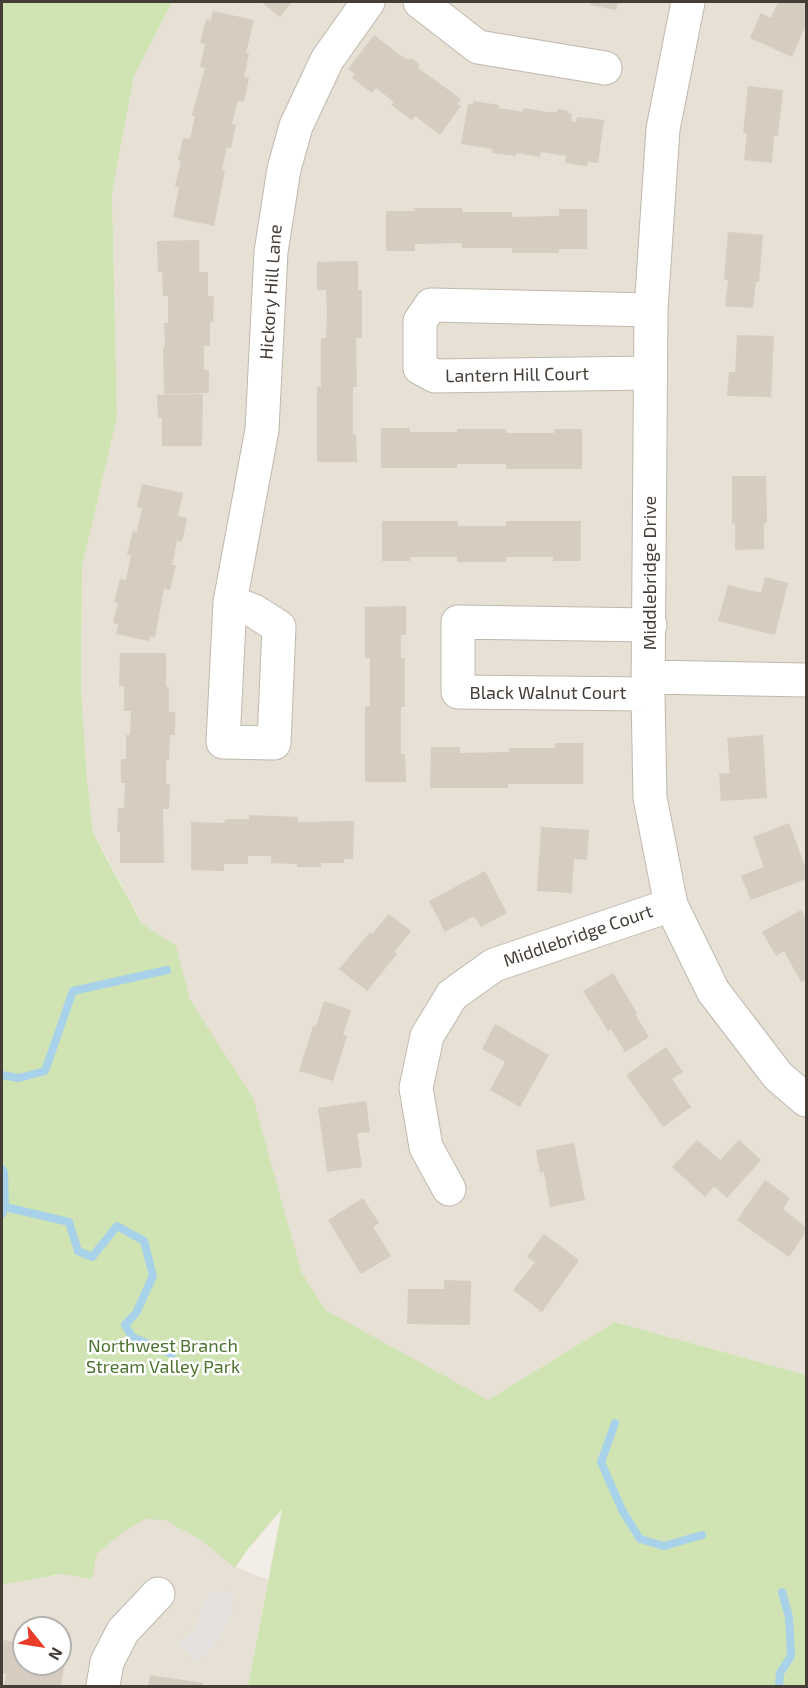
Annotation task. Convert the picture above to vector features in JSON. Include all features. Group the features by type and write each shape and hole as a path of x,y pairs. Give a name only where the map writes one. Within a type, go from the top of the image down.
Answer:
{"street":[{"name":"Hickory Hill Lane","path":"230,602 262,430 271,252 284,169 296,126 327,60 368,2"},
{"path":"420,2 478,47 605,68"},
{"name":"Middlebridge Drive","path":"688,2 663,129 651,310 649,373 651,798 671,905 713,991 778,1076 807,1100"},
{"name":"Lantern Hill Court","path":"649,373 435,376 420,368 420,321 431,305 651,310"},
{"name":"Black Walnut Court","path":"649,686 458,692 458,622 650,625"},
{"path":"649,686 807,680"},
{"name":"Middlebridge Court","path":"449,1189 426,1147 416,1088 427,1036 452,995 495,964 671,905"},
{"path":"103,1686 107,1662 123,1631 158,1594"}],"shaded area":[{"path":"172,2 806,2 806,1375 615,1322 488,1400 364,1375 160,1038 151,940 93,831 81,690 82,567 117,417 112,193 134,76"},
{"path":"193,1516 233,1566 268,1580 248,1686 2,1686 2,1585 81,1571 113,1520"},
{"path":"209,1591 234,1592 231,1618 209,1652 194,1661 179,1643 194,1630"}],"green space":[{"name":"Northwest Branch Stream Valley Park","path":"2,2 172,2 134,76 112,193 117,417 82,567 81,690 87,781 93,831 102,850 142,924 176,946 190,1000 253,1098 301,1271 325,1310 488,1400 615,1322 806,1375 806,1686 248,1686 282,1509 235,1568 201,1540 165,1520 145,1519 126,1530 97,1553 92,1579 61,1574 2,1585"}],"building":[{"path":"261,2 292,2 280,17"},
{"path":"591,2 623,2 618,3 616,10 590,5"},
{"path":"778,2 806,2 806,25 792,57 750,38 761,13 771,18"},
{"path":"213,11 254,20 246,53 249,53 244,77 249,78 244,102 238,101 232,124 236,125 231,148 227,147 222,170 225,171 214,226 173,217 179,187 175,186 181,161 178,160 183,138 190,139 195,116 192,115 205,68 200,67 205,44 200,43 206,19 211,20"},
{"path":"374,35 400,55 409,60 411,58 420,65 418,68 461,99 457,104 461,106 440,135 415,116 412,120 391,105 394,102 376,88 372,93 352,78 355,74 348,69"},
{"path":"748,86 783,90 778,136 774,136 772,163 744,160 747,134 743,133"},
{"path":"473,101 523,112 523,108 547,112 557,112 557,109 569,111 568,113 572,114 571,121 576,122 577,117 604,120 598,163 588,162 587,166 565,163 566,156 541,152 540,157 516,153 516,156 492,153 493,149 461,144 468,104 473,104"},
{"path":"414,208 462,208 462,212 512,212 512,217 559,216 559,209 587,209 587,249 559,249 559,253 512,253 512,248 462,248 462,243 415,244 415,251 386,251 386,211 415,211"},
{"path":"728,232 763,235 759,282 756,282 753,308 725,306 728,280 724,279"},
{"path":"199,240 199,272 208,272 208,296 214,296 213,322 210,322 210,346 204,346 204,370 209,370 209,393 164,394 163,347 165,347 164,323 168,323 168,296 163,296 162,272 158,272 157,241"},
{"path":"358,261 358,290 362,290 362,338 356,338 357,387 353,387 353,434 356,434 357,462 317,462 317,387 321,387 321,338 326,338 327,314 326,290 317,290 317,262"},
{"path":"737,335 774,336 771,397 727,396 729,372 735,372"},
{"path":"203,394 202,446 162,446 162,418 158,418 157,395"},
{"path":"381,428 410,428 410,432 506,429 506,433 554,433 554,429 582,429 582,469 506,469 506,464 457,464 457,468 381,468"},
{"path":"732,476 766,476 767,523 764,523 764,549 735,550 735,523 732,524"},
{"path":"142,484 183,493 178,516 187,518 182,542 177,541 172,565 176,565 170,590 164,588 155,637 150,636 149,641 116,634 118,624 113,623 118,603 114,602 120,579 126,580 131,555 127,555 133,531 137,532 142,508 137,507"},
{"path":"382,521 458,521 458,526 506,526 506,521 581,521 581,561 553,561 553,557 506,557 506,562 457,562 457,557 410,557 410,561 382,561"},
{"path":"765,577 788,583 775,635 718,621 728,585 761,593"},
{"path":"406,606 406,635 401,635 401,658 405,658 405,707 401,707 401,754 405,754 406,782 365,782 365,706 370,706 370,658 365,658 365,607"},
{"path":"120,653 166,653 166,687 169,687 169,712 175,712 175,735 170,735 169,760 166,760 166,784 170,784 169,809 163,809 164,863 120,863 120,832 117,832 118,808 124,808 125,783 121,783 121,759 126,759 126,735 130,735 131,711 124,711 124,686 119,686"},
{"path":"763,735 767,798 721,801 719,774 730,773 727,738"},
{"path":"555,743 583,743 583,784 508,784 508,788 430,788 431,747 460,747 460,753 509,752 509,748 555,748"},
{"path":"249,815 298,817 298,822 354,821 353,859 344,859 344,863 321,863 321,867 297,867 297,864 271,863 271,856 248,856 248,864 224,864 224,871 191,870 191,822 224,823 225,819 249,819"},
{"path":"789,823 806,869 806,879 751,900 741,876 764,867 753,837"},
{"path":"541,827 589,830 587,860 574,859 572,893 537,891"},
{"path":"485,871 507,913 481,927 474,916 445,932 429,901"},
{"path":"801,910 806,919 806,979 801,982 784,951 776,956 762,932"},
{"path":"389,914 411,931 394,952 397,954 367,991 339,969 370,932 372,934"},
{"path":"613,973 649,1037 625,1052 611,1029 608,1031 583,991"},
{"path":"324,1001 351,1010 343,1035 347,1036 333,1081 299,1071 313,1026 316,1026"},
{"path":"495,1024 549,1055 520,1107 490,1090 505,1062 482,1049"},
{"path":"666,1047 683,1072 672,1079 691,1107 663,1127 626,1075"},
{"path":"366,1101 370,1132 357,1133 362,1167 327,1172 318,1108"},
{"path":"697,1140 720,1160 739,1140 761,1160 727,1198 714,1186 705,1197 672,1167"},
{"path":"574,1143 585,1200 550,1207 544,1172 540,1173 536,1150"},
{"path":"765,1180 790,1198 783,1209 806,1227 806,1232 789,1257 737,1220"},
{"path":"363,1198 379,1223 373,1227 391,1256 361,1274 328,1220"},
{"path":"544,1234 579,1260 542,1312 513,1290 535,1262 527,1257"},
{"path":"444,1280 471,1281 470,1325 407,1324 408,1289 444,1289"},
{"path":"4,1640 12,1641 12,1676 63,1676 61,1686 4,1686 6,1674 2,1673 2,1652"},
{"path":"150,1675 203,1683 202,1686 148,1686"}],"waterway":[{"path":"2,1075 19,1078 45,1071 73,991 167,970"},
{"path":"2,1169 5,1207 2,1214"},
{"path":"5,1207 69,1222 78,1251 92,1257 117,1226 144,1241 153,1276 136,1313 125,1325 132,1337 172,1354"},
{"path":"615,1423 601,1462 622,1510 640,1539 664,1546 702,1535"},
{"path":"779,1686 780,1673 791,1656 789,1617 782,1592"}]}
